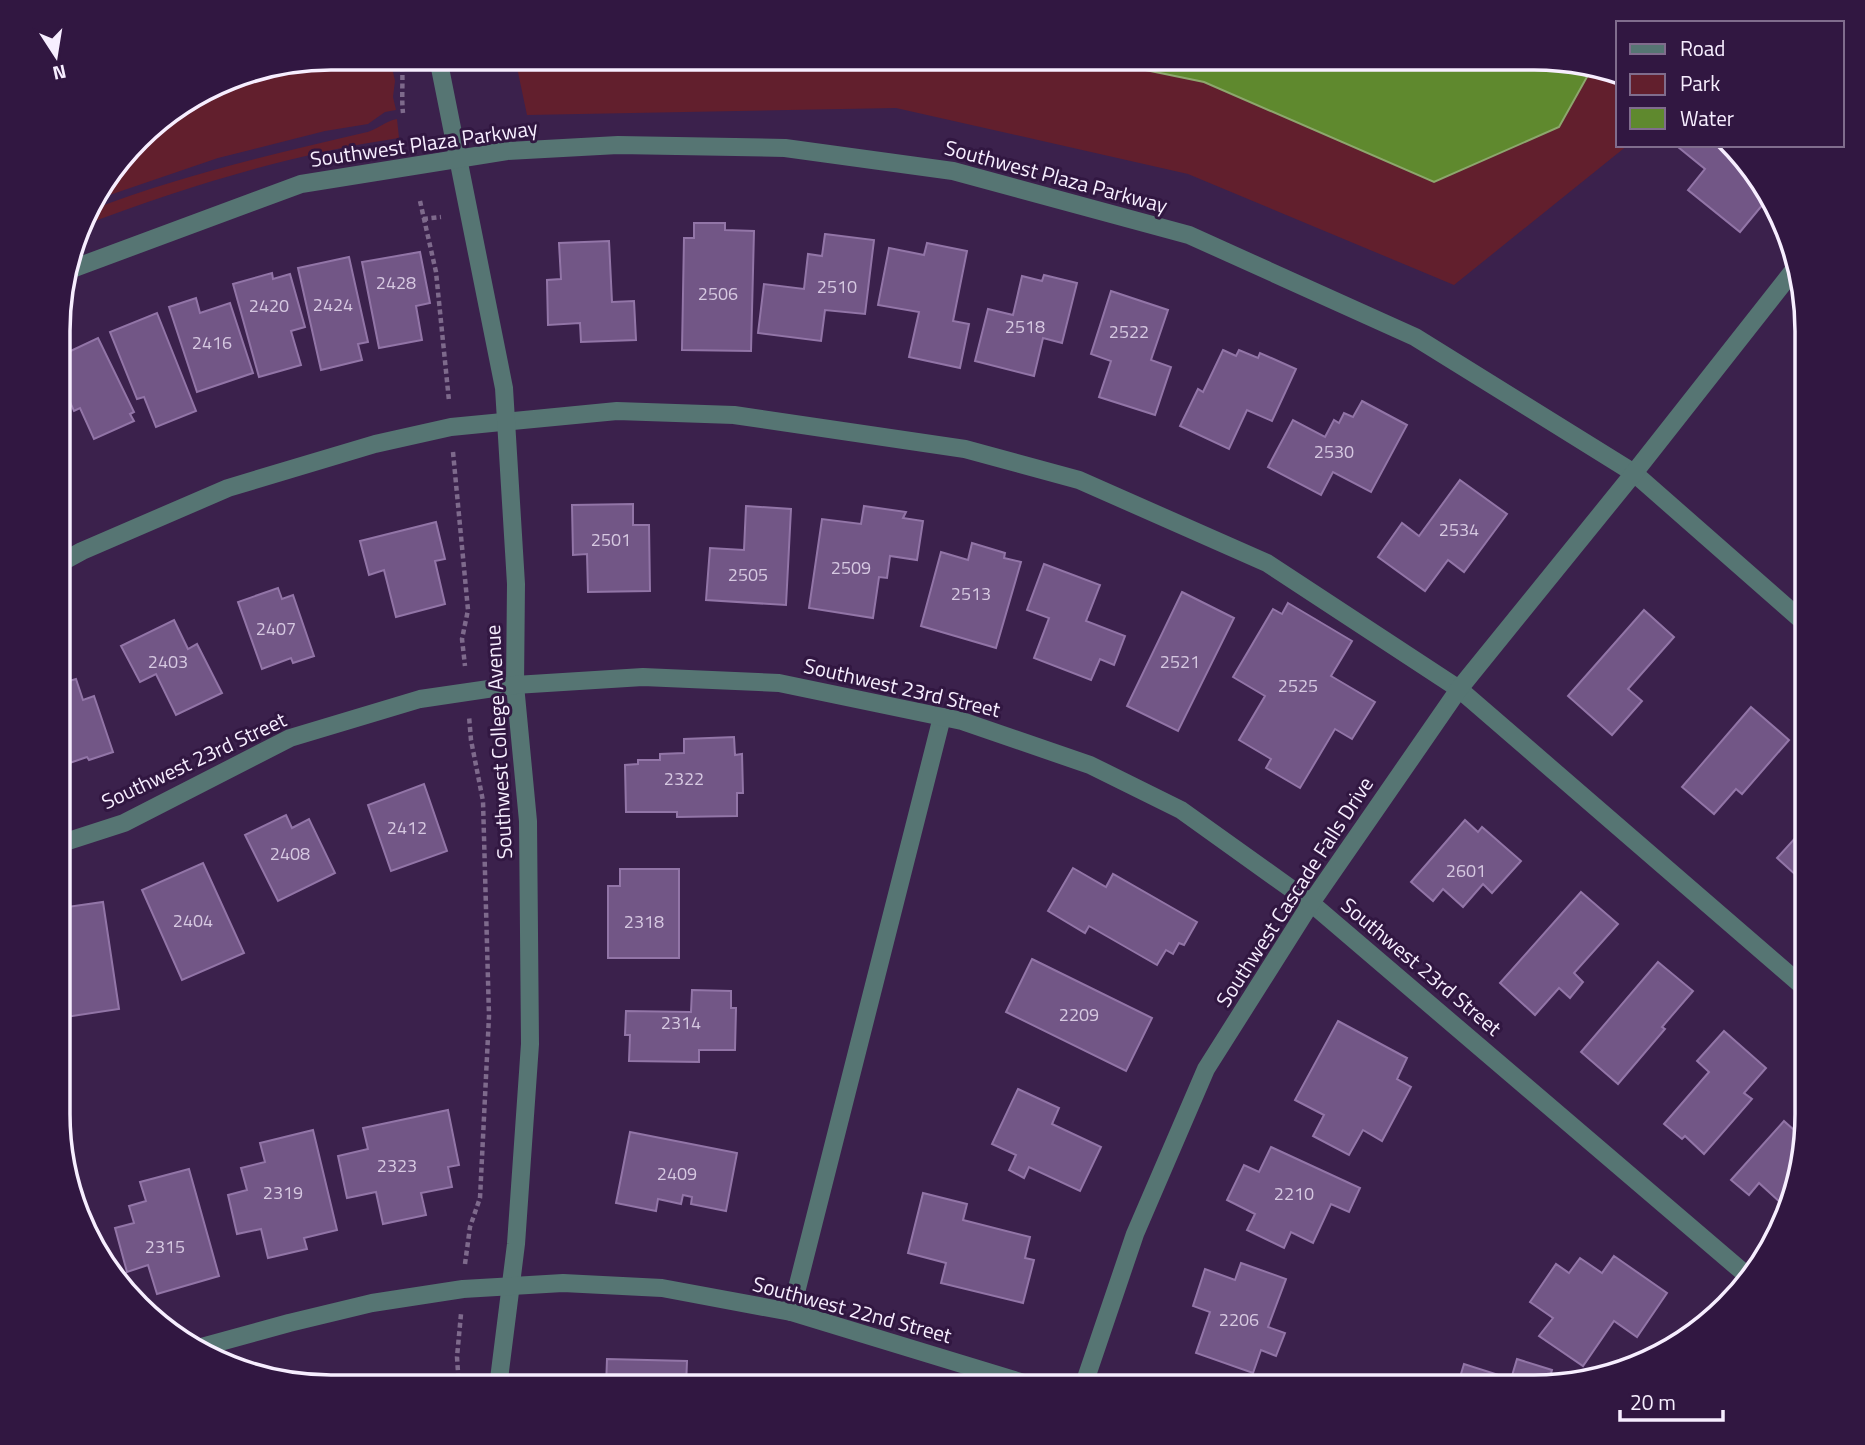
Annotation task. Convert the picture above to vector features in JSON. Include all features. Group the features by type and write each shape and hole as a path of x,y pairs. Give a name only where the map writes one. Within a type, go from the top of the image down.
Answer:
{"street":[{"name":"Southwest College Avenue","path":"440,70 504,388 516,584 515,685 528,821 530,1044 512,1285 500,1375"},
{"name":"Southwest Plaza Parkway","path":"78,267 301,184 507,151 618,145 771,148 953,171 1189,235 1415,337 1634,473 1795,614"},
{"name":"Southwest Cascade Falls Drive","path":"1087,1375 1135,1234 1206,1069 1311,903 1460,689 1789,276"},
{"path":"70,558 228,488 375,444 451,427 617,411 734,415 965,449 1079,480 1267,563 1460,689 1795,980"},
{"name":"Southwest 23rd Street","path":"70,840 124,823 290,738 420,699 515,685 643,677 779,683 962,721 1090,765 1181,810 1311,903 1742,1271"},
{"path":"791,1312 942,717"},
{"name":"Southwest 22nd Street","path":"210,1345 372,1303 463,1289 563,1283 662,1288 791,1312 998,1375"}],"path":[{"path":"403,70 403,113"},
{"path":"420,201 436,272 468,610 462,639 471,740 483,801 489,1016 480,1198 470,1227 457,1357 458,1375"},
{"path":"423,219 441,216"}],"green space":[{"path":"393,70 396,110 385,112 368,124 325,131 218,158 108,196 146,146 186,114 231,90 263,79 297,72"},
{"path":"518,70 1534,70 1568,72 1616,83 1616,147 1626,147 1454,285 1188,174 896,108 527,115"},
{"path":"397,119 399,138 319,153 239,173 95,221 102,206 156,187 224,167 368,132"}],"water":[{"path":"1146,70 1534,70 1588,76 1559,127 1434,182 1204,82"}],"building":[{"path":"1678,147 1720,147 1741,172 1762,205 1740,232 1688,190 1705,169"},
{"path":"694,223 725,223 725,230 754,231 751,351 682,350 684,238 694,238"},
{"path":"825,234 874,240 865,314 825,310 821,341 758,333 764,284 804,289 808,254 822,256"},
{"path":"609,241 612,302 634,301 636,340 581,342 580,323 548,325 547,280 561,279 559,243"},
{"path":"927,243 967,251 953,321 969,324 960,368 909,357 919,312 878,305 889,248 924,255"},
{"path":"420,252 430,303 416,306 422,340 379,348 362,262"},
{"path":"349,257 368,342 358,344 362,360 321,370 298,268"},
{"path":"272,273 273,279 290,274 305,327 291,331 301,365 259,377 233,284"},
{"path":"1044,275 1077,283 1062,343 1043,338 1034,376 975,361 988,309 1013,315 1022,276 1042,281"},
{"path":"1111,291 1168,310 1151,360 1171,367 1155,415 1099,397 1111,361 1091,354"},
{"path":"196,298 200,313 230,303 253,373 197,392 169,307"},
{"path":"157,313 196,411 156,427 144,397 137,399 110,332"},
{"path":"98,338 134,412 130,414 134,421 94,439 80,408 74,411 70,402 70,351"},
{"path":"1223,350 1236,356 1239,350 1258,358 1260,353 1296,369 1272,421 1247,410 1229,449 1180,426 1198,389 1203,392"},
{"path":"1362,401 1407,425 1371,492 1333,472 1321,495 1268,467 1293,420 1325,437 1334,420 1339,423 1344,413 1353,417"},
{"path":"1460,480 1507,514 1464,572 1448,560 1425,591 1378,557 1402,523 1419,536"},
{"path":"633,504 633,525 649,525 650,591 588,592 587,554 573,555 572,505"},
{"path":"746,506 791,509 786,605 706,600 710,548 744,550"},
{"path":"864,506 906,512 903,518 923,521 917,560 890,556 887,578 879,577 873,618 809,608 822,519 861,524"},
{"path":"436,522 445,559 435,561 445,604 396,617 384,570 369,575 360,541"},
{"path":"972,543 1005,553 1004,558 1021,562 996,648 921,626 941,552 968,560"},
{"path":"1044,564 1100,585 1086,621 1125,636 1114,665 1100,659 1091,680 1034,658 1049,618 1027,610"},
{"path":"278,588 282,599 293,595 314,656 293,663 291,658 262,669 238,602"},
{"path":"1182,592 1234,618 1178,731 1127,706"},
{"path":"1288,603 1352,641 1331,676 1375,702 1352,739 1335,729 1300,788 1266,768 1271,759 1239,740 1265,696 1233,677 1273,609 1282,614"},
{"path":"1644,610 1674,637 1628,689 1642,701 1612,735 1568,696"},
{"path":"174,620 188,649 197,644 222,693 176,715 156,674 140,682 121,646"},
{"path":"76,679 83,700 94,696 113,752 70,763 70,681"},
{"path":"1751,707 1789,740 1742,794 1736,789 1714,814 1682,787"},
{"path":"734,737 735,755 742,754 743,793 737,793 737,816 677,817 677,812 626,812 625,765 638,764 638,760 660,760 660,754 684,753 684,739"},
{"path":"424,784 447,851 391,871 368,805"},
{"path":"286,815 292,828 309,819 335,873 278,901 245,835"},
{"path":"1465,820 1478,832 1482,827 1521,861 1492,893 1483,884 1463,907 1443,889 1433,901 1411,882"},
{"path":"1795,838 1795,874 1777,858"},
{"path":"203,863 244,953 182,980 142,890"},
{"path":"1073,868 1106,887 1113,874 1197,922 1184,945 1179,943 1173,954 1166,950 1157,965 1089,926 1085,933 1048,911"},
{"path":"620,869 679,869 679,958 608,958 608,886 620,886"},
{"path":"1581,892 1618,924 1574,973 1583,982 1570,998 1559,988 1535,1015 1500,983"},
{"path":"103,902 119,1009 70,1016 70,907"},
{"path":"1032,959 1152,1018 1126,1071 1006,1012"},
{"path":"1658,962 1693,991 1618,1084 1581,1052"},
{"path":"692,990 731,991 731,1008 736,1008 735,1050 699,1050 699,1062 629,1061 630,1035 625,1035 626,1011 691,1012"},
{"path":"1338,1021 1407,1058 1397,1079 1411,1087 1382,1141 1363,1130 1349,1155 1313,1136 1324,1115 1295,1100"},
{"path":"1724,1031 1766,1068 1744,1093 1752,1099 1704,1154 1685,1136 1682,1139 1664,1124 1709,1072 1697,1061"},
{"path":"1018,1089 1059,1108 1052,1124 1101,1147 1080,1191 1029,1167 1024,1178 1009,1170 1016,1155 992,1144"},
{"path":"448,1110 459,1165 448,1167 452,1187 421,1193 426,1215 383,1224 376,1192 347,1198 338,1156 368,1149 363,1128"},
{"path":"1784,1121 1794,1130 1790,1165 1780,1202 1759,1183 1749,1195 1731,1180"},
{"path":"313,1130 337,1230 304,1238 307,1249 268,1258 261,1229 237,1234 228,1195 247,1190 241,1168 265,1162 260,1143"},
{"path":"630,1132 737,1153 726,1211 691,1204 692,1197 683,1195 681,1204 658,1199 656,1211 616,1203"},
{"path":"1271,1147 1360,1188 1349,1212 1331,1204 1313,1243 1291,1232 1284,1248 1247,1230 1255,1214 1227,1200 1244,1165 1259,1172"},
{"path":"189,1169 219,1276 157,1294 148,1265 127,1272 115,1228 134,1223 129,1206 146,1201 140,1182"},
{"path":"923,1193 967,1204 963,1220 1030,1237 1025,1258 1034,1260 1023,1303 941,1283 946,1263 908,1253"},
{"path":"1614,1256 1667,1293 1637,1337 1614,1321 1583,1366 1539,1336 1553,1318 1530,1302 1556,1264 1569,1273 1580,1258 1602,1273"},
{"path":"1241,1263 1286,1279 1268,1327 1285,1333 1276,1356 1261,1350 1253,1373 1196,1353 1210,1312 1193,1306 1205,1269 1235,1280"},
{"path":"607,1359 687,1361 686,1375 606,1375"},
{"path":"1517,1359 1552,1370 1551,1374 1512,1375"},
{"path":"1464,1364 1498,1375 1461,1375"}]}
